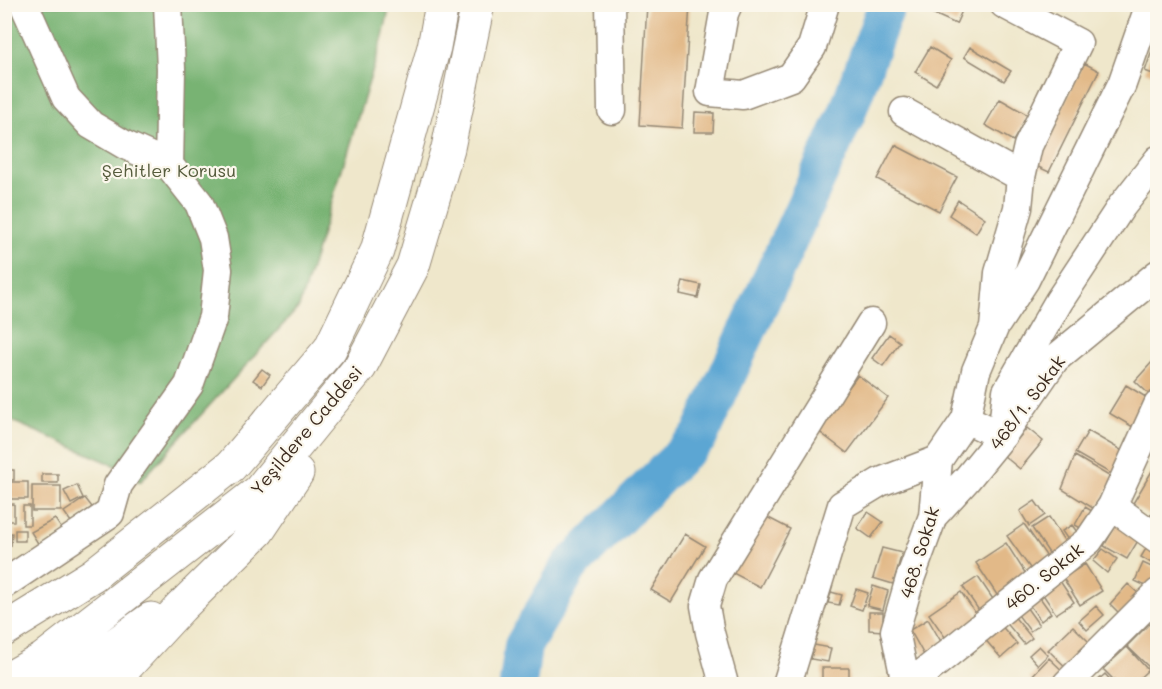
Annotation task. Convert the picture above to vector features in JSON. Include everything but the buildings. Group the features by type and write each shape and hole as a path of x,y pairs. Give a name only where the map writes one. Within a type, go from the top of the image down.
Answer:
{"highway":[{"name":"Yeşildere Caddesi","path":"4,630 93,575 231,466 330,349 377,251 434,47 442,4"},
{"name":"Yeşildere Caddesi","path":"4,681 43,659 259,491 360,367 413,266 448,148 478,4"},
{"path":"110,684 181,607 258,531 324,434 360,367"},
{"path":"55,684 70,677 209,579"}],"street":[{"path":"4,584 110,513 118,485 189,385 213,317 218,270 213,238 199,203 169,165 124,145 91,125 72,105 66,98 24,4"},
{"path":"168,4 171,69 169,165"},
{"path":"610,4 612,110"},
{"path":"728,4 724,13 710,92 743,95 791,77 812,47 825,4"},
{"path":"994,328 999,273 1018,208 1021,177 1028,146 1078,43 1004,4"},
{"path":"787,684 842,505 880,482 938,460 966,419 976,371 994,328 1025,280 1122,84 1150,4"},
{"path":"904,112 1021,177"},
{"path":"966,419 1002,436 1007,392 1059,301 1121,207 1158,160"},
{"name":"468/1. Sokak","path":"933,516 1002,436 1055,359 1158,274"},
{"path":"724,684 705,606 713,579 872,323"},
{"name":"460. Sokak","path":"908,684 1089,540 1112,506 1158,405"},
{"name":"468. Sokak","path":"908,684 895,631 910,579 933,516 938,460"},
{"path":"1112,506 1158,539"},
{"path":"1067,684 1158,593"}],"green space":[{"name":"Şehitler Korusu","path":"5,5 390,5 383,37 299,307 140,482 114,465 5,418"}],"waterway":[{"path":"518,684 523,646 570,566 699,437 847,113 887,4"}]}
